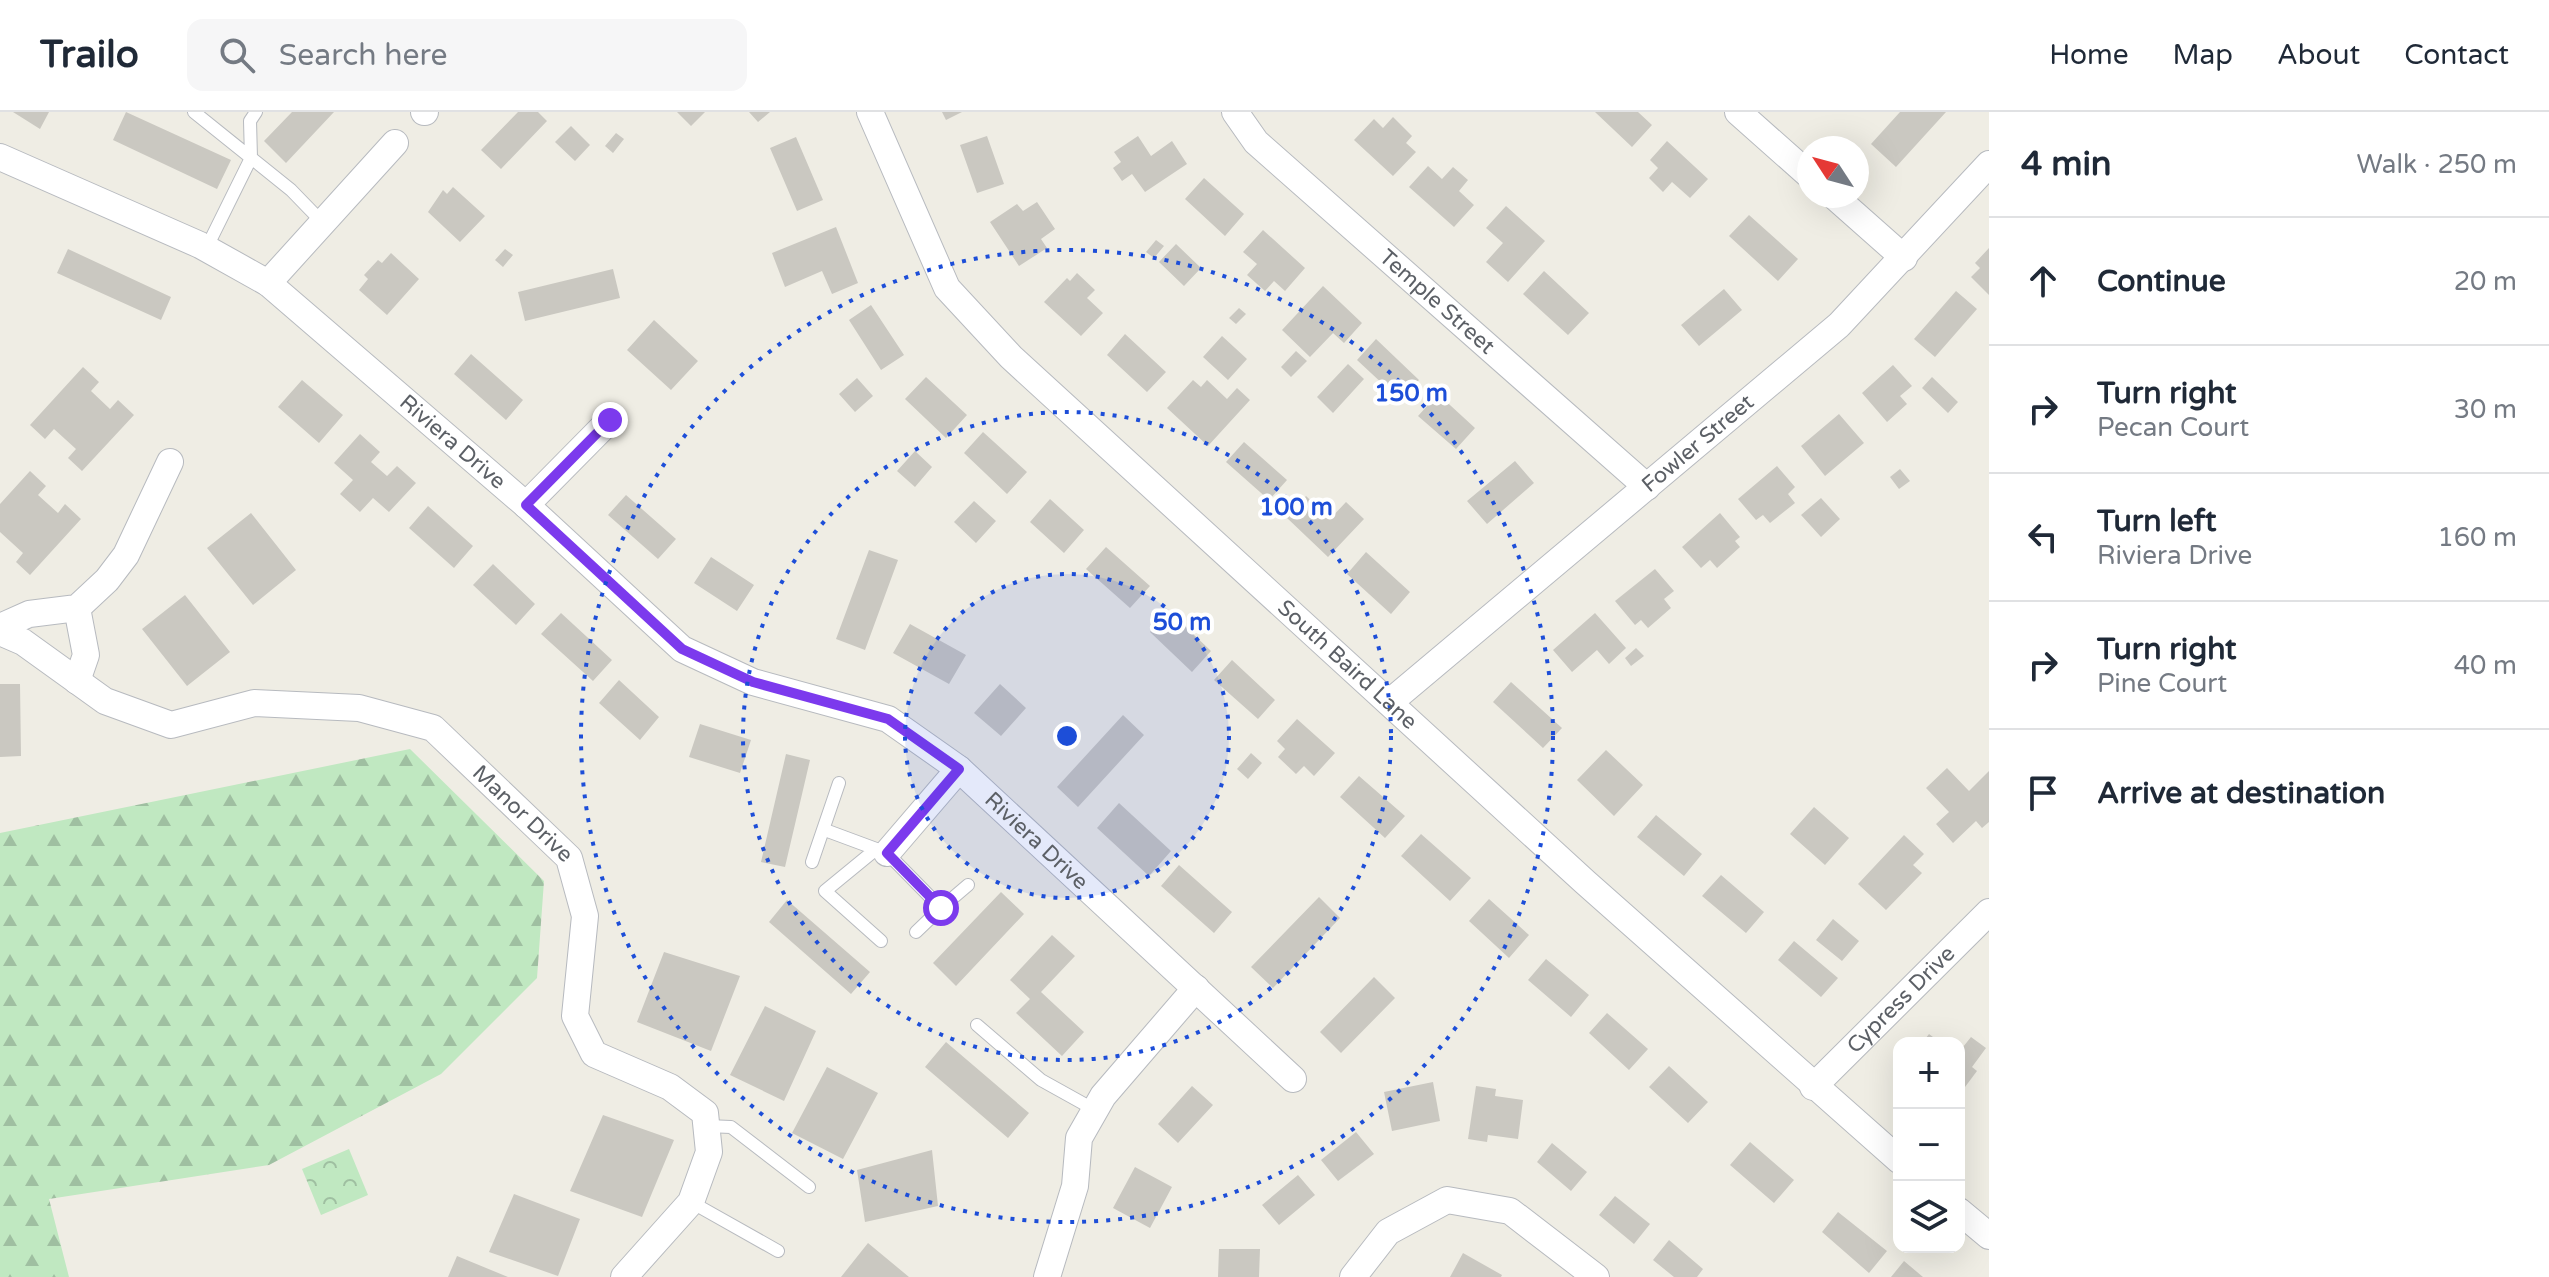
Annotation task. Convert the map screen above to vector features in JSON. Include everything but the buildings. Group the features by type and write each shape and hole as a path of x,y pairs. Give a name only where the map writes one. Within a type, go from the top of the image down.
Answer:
{"street":[{"name":"South Baird Lane","path":"870,112 947,288 1011,357 1813,1087 1893,1155"},
{"name":"Temple Street","path":"1235,112 1256,142 1647,487"},
{"path":"1738,112 1797,164"},
{"path":"268,283 395,143"},
{"name":"Riviera Drive","path":"0,157 206,249 268,283 526,505 682,649 753,682 888,719 959,769 1293,1079"},
{"name":"Fowler Street","path":"1390,702 1839,325 1989,164"},
{"path":"1848,208 1904,258"},
{"path":"526,505 610,420"},
{"path":"0,629 29,614 77,608 126,555 170,462"},
{"path":"77,608 86,655 77,681"},
{"name":"Manor Drive","path":"0,629 105,701 171,725 254,703 359,708 433,728 569,858 585,916 575,1016 594,1054 670,1087 705,1113 707,1126"},
{"path":"881,852 959,769"},
{"name":"Cypress Drive","path":"1813,1087 1989,912"},
{"path":"1047,1277 1075,1186 1079,1138 1095,1110 1196,988"},
{"path":"624,1277 691,1202 709,1152 707,1126"},
{"path":"1353,1277 1388,1232 1447,1200 1510,1211 1596,1277"},
{"path":"1965,1215 1986,1229"}],"lane":[{"path":"194,112 291,190 323,223"},
{"path":"206,249 251,158 250,121 256,112"},
{"path":"812,862 839,783"},
{"path":"825,830 881,852 941,908"},
{"path":"881,852 825,891 881,941"},
{"path":"916,932 968,885"},
{"path":"977,1025 1041,1080 1095,1110"},
{"path":"707,1126 731,1127 809,1187"},
{"path":"691,1202 778,1251"}],"green space":[{"path":"410,749 544,881 537,978 441,1074 269,1165 49,1199 69,1277 0,1277 0,833"},
{"path":"349,1149 368,1195 321,1215 302,1169"}],"route":[{"path":"610,420 526,505 682,649 753,682 888,719 959,769 887,853 941,908"}]}
